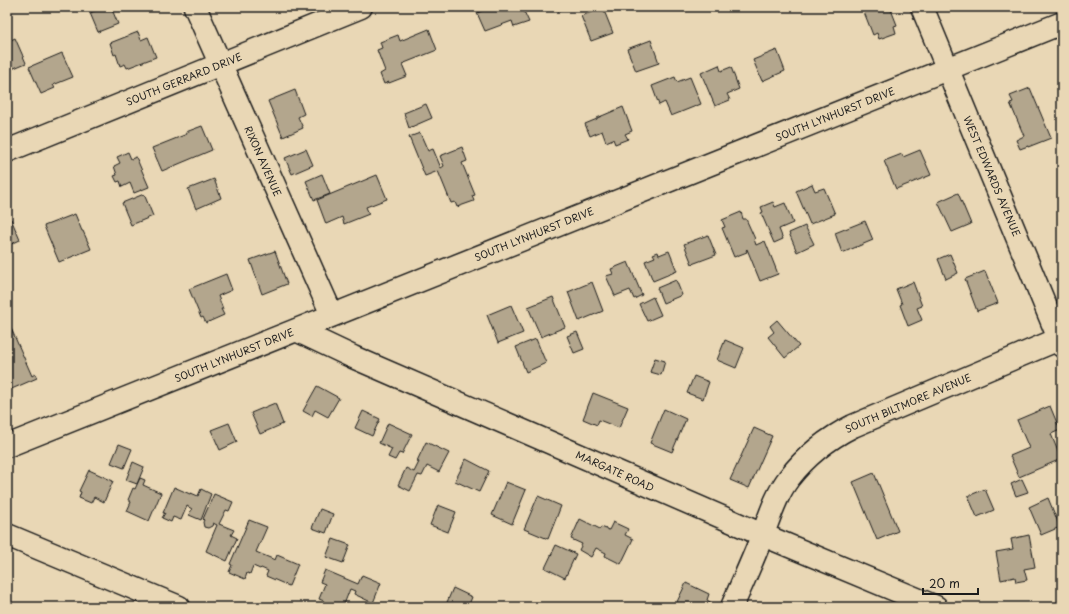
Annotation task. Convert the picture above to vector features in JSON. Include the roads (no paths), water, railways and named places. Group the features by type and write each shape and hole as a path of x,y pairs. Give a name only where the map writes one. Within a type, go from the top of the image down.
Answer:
{"street":[{"name":"RIXON AVENUE","path":"195,7 332,315"},
{"name":"SOUTH GERRARD DRIVE","path":"7,151 361,7"},
{"name":"WEST EDWARDS AVENUE","path":"922,7 1061,342"},
{"name":"SOUTH LYNHURST DRIVE","path":"7,446 1062,23"},
{"name":"MARGATE ROAD","path":"296,330 353,357 763,535 936,607"},
{"name":"SOUTH BILTMORE AVENUE","path":"732,607 773,509 789,478 812,454 835,436 858,423 1061,342"},
{"path":"7,535 179,607"}]}
